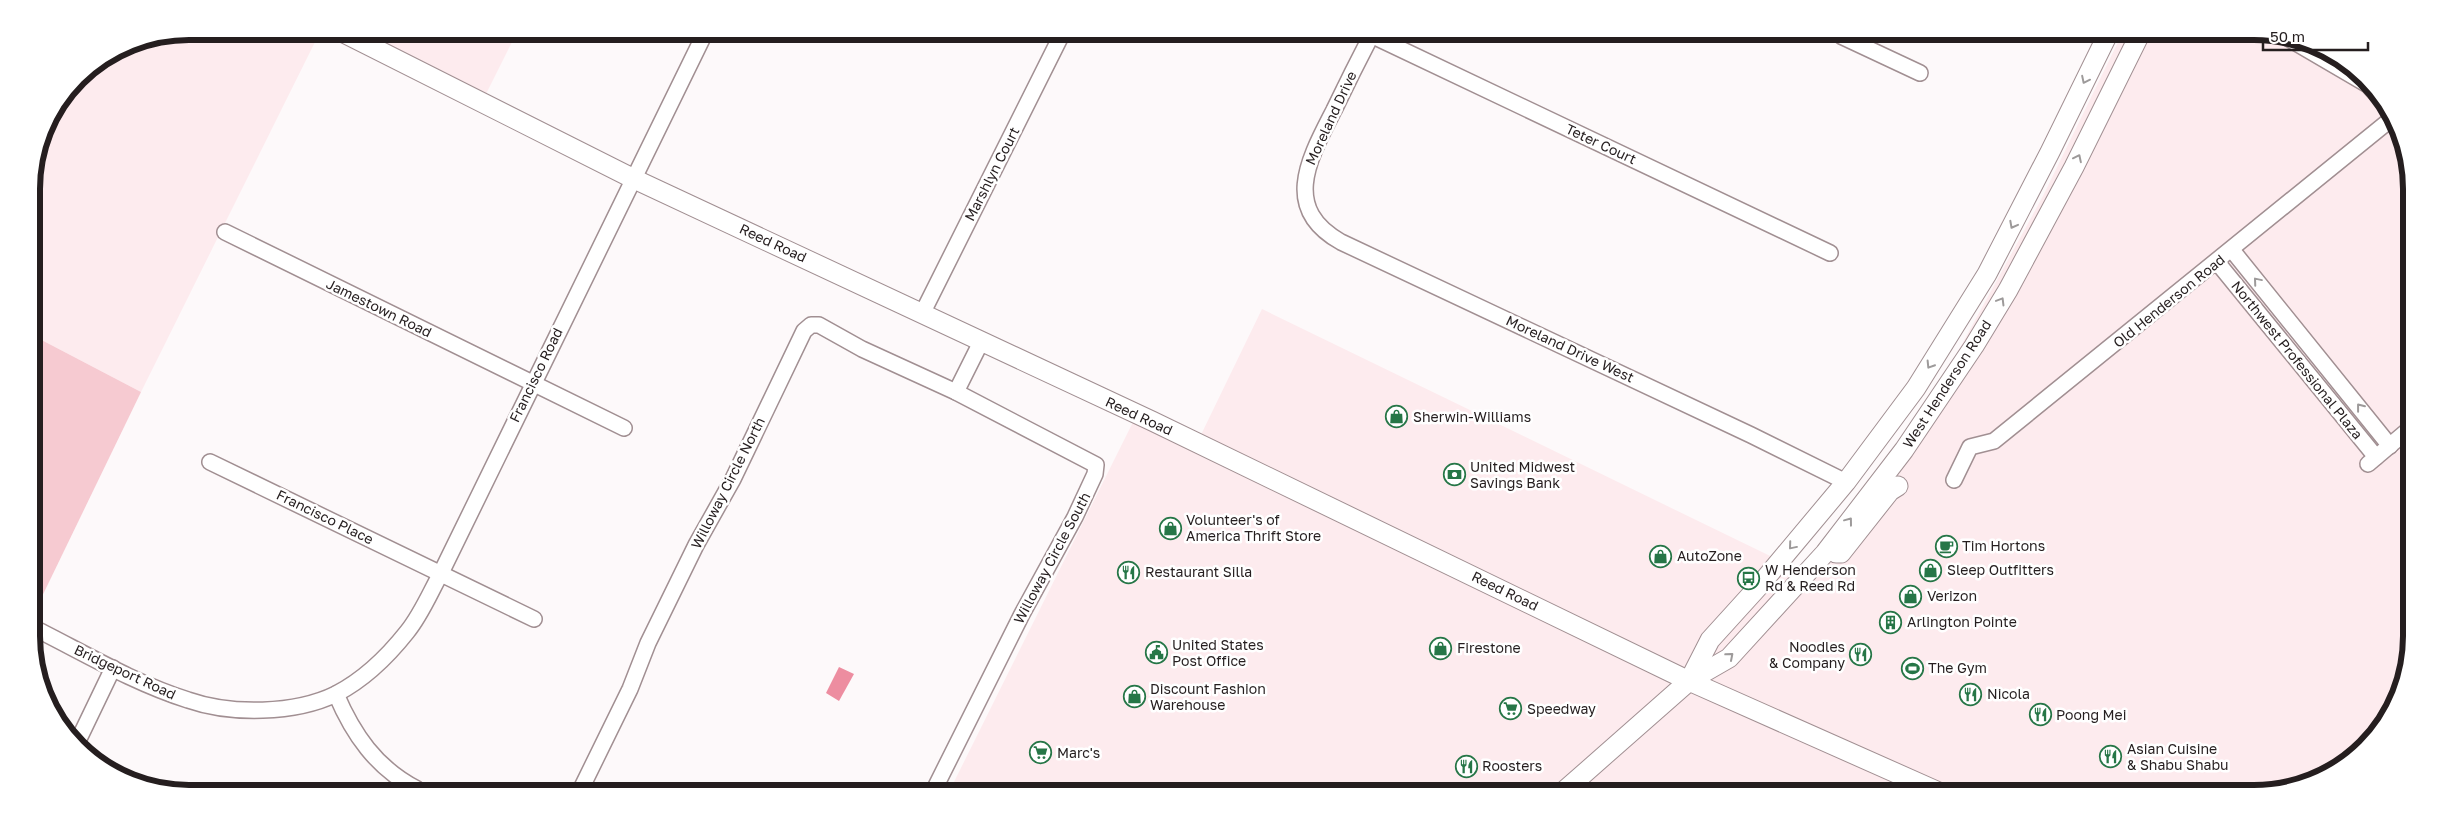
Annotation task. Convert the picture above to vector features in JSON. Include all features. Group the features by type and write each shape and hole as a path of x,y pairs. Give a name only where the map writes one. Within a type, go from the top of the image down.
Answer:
{"main road":[{"name":"Reed Road","path":"358,40 632,178 1152,421 1689,681 1923,785"},
{"name":"West Henderson Road","path":"1689,681 1710,640 1759,586 1846,482 1916,388 1987,274 2046,161 2105,40"},
{"name":"West Henderson Road","path":"1571,785 1689,681 1729,658 1825,553 1904,450 1974,346 2008,290 2074,167 2136,40"},
{"path":"1825,553 1841,553 1890,491 1898,486"}],"street":[{"name":"Francisco Road","path":"336,694 368,672 391,652 409,631 441,573 632,178 701,40"},
{"name":"Marshlyn Court","path":"922,314 1059,40"},
{"name":"Moreland Drive","path":"1307,204 1305,179 1311,154 1368,40"},
{"name":"Teter Court","path":"1382,40 1830,253"},
{"path":"1849,40 1920,74"},
{"path":"2308,50 2347,72"},
{"name":"Old Henderson Road","path":"1954,480 1970,447 1994,441 2387,122"},
{"name":"Moreland Drive West","path":"1307,204 1320,227 1341,242 1767,442 1846,482"},
{"name":"Jamestown Road","path":"225,232 624,428"},
{"name":"Northwest Professional Plaza","path":"2232,250 2390,446"},
{"name":"Northwest Professional Plaza","path":"2217,262 2372,460 2403,435"},
{"name":"Willoway Circle North","path":"583,785 630,690 648,643 696,545 733,479 804,331 811,325 819,325 862,349 956,392"},
{"path":"956,392 981,342"},
{"name":"Willoway Circle South","path":"936,785 1022,614 1075,517 1095,474 1096,465 956,392"},
{"name":"Francisco Place","path":"210,462 534,619"},
{"name":"Bridgeport Road","path":"40,631 155,688 217,708 247,711 282,708 336,694"},
{"path":"80,737 113,668"},
{"path":"336,694 362,744 384,767 411,785"}],"shaded area":[{"path":"179,40 316,40 141,392 40,339 40,179 45,150 55,123 71,98 91,77 123,55 150,45"},
{"path":"359,40 513,40 482,102"},
{"path":"2119,40 2254,40 2293,45 2311,51 2345,71 2366,91 2388,123 2395,141 2403,179 2402,655 2395,684 2388,702 2378,719 2352,748 2320,770 2293,780 2264,785 952,785 1137,414 1197,443 1262,309 1803,572 1904,450 2043,196"},
{"path":"40,339 141,392 40,601"},
{"path":"839,667 854,674 839,701 826,693"}],"place":[{"name":"Sherwin-Williams","path":"1397,417"},
{"name":"United Midwest Savings Bank","path":"1454,475"},
{"name":"Volunteer's of America Thrift Store","path":"1170,528"},
{"name":"Tim Hortons","path":"1946,546"},
{"name":"AutoZone","path":"1661,556"},
{"name":"Sleep Outfitters","path":"1931,570"},
{"name":"Restaurant Silla","path":"1129,572"},
{"name":"W Henderson Rd & Reed Rd","path":"1749,578"},
{"name":"Verizon","path":"1911,596"},
{"name":"Arlington Pointe","path":"1891,622"},
{"name":"Firestone","path":"1441,648"},
{"name":"United States Post Office","path":"1156,653"},
{"name":"Noodles & Company","path":"1861,655"},
{"name":"The Gym","path":"1912,668"},
{"name":"Nicola","path":"1971,694"},
{"name":"Discount Fashion Warehouse","path":"1134,697"},
{"name":"Speedway","path":"1511,709"},
{"name":"Poong Mei","path":"2040,715"},
{"name":"Marc's","path":"1041,753"},
{"name":"Asian Cuisine & Shabu Shabu","path":"2111,757"},
{"name":"Roosters","path":"1466,766"}]}
